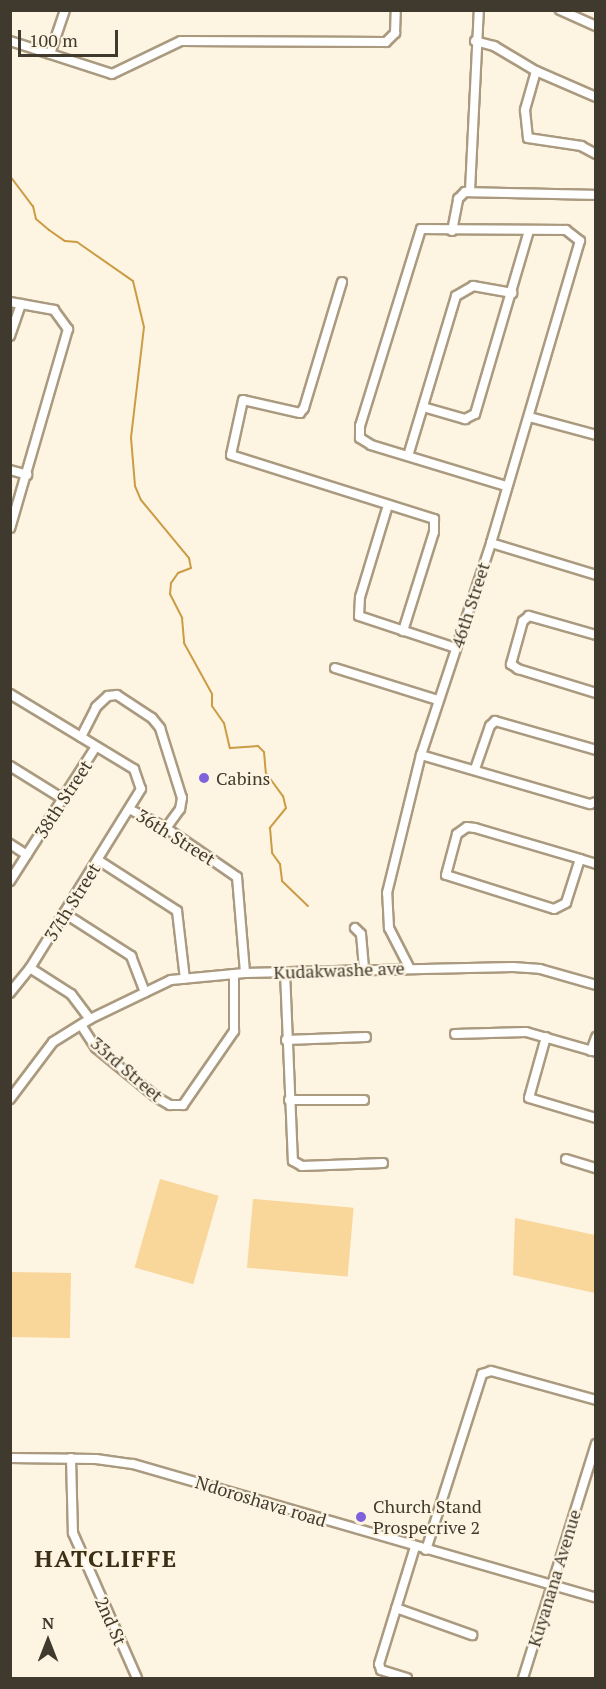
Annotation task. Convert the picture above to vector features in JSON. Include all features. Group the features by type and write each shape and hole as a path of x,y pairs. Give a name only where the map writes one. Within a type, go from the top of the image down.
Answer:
{"street":[{"path":"50,54 65,10"},
{"path":"10,40 112,74 181,41 386,42 394,33 396,10"},
{"path":"471,191 475,41 479,10"},
{"path":"560,10 596,26"},
{"path":"475,41 494,46 536,71 596,97"},
{"path":"536,71 525,110 528,138 581,146 596,154"},
{"path":"452,231 458,199 471,191 596,195"},
{"path":"423,407 465,419 475,414 529,231 422,229 358,432 365,443 506,486"},
{"name":"46th Street","path":"410,967 395,942 386,908 421,755 529,417 580,241 573,231 529,231"},
{"path":"342,282 304,408 300,413 243,400 231,455 434,519 434,532 403,631"},
{"path":"408,456 456,296 473,286 512,293"},
{"path":"10,302 54,310 68,329 10,528"},
{"path":"10,336 21,304"},
{"path":"529,417 596,435"},
{"path":"10,470 27,475"},
{"path":"388,505 357,610 364,620 456,648"},
{"path":"490,543 596,575"},
{"path":"596,635 529,616 524,621 511,664 518,669 596,693"},
{"path":"335,668 438,700"},
{"name":"36th Street","path":"10,694 138,774 141,789 131,810 166,828 237,877 245,973"},
{"path":"81,737 96,707 108,696 117,695 152,718 160,728 182,798 180,809 166,828"},
{"path":"475,768 490,726 495,721 596,750"},
{"name":"38th Street","path":"10,881 95,748"},
{"path":"421,755 475,768 590,804 596,802"},
{"path":"10,765 63,799"},
{"name":"37th Street","path":"10,993 30,968 131,810"},
{"path":"580,859 566,903 554,909 446,875 457,834 467,827 580,859 596,864"},
{"path":"10,844 27,855"},
{"path":"98,860 177,911 185,979"},
{"path":"64,913 131,956 146,992"},
{"path":"355,928 361,934 364,969"},
{"name":"Kudakwashe ave","path":"10,1099 48,1047 90,1019 146,992 185,979 245,973 410,967 530,968 596,984"},
{"name":"33rd Street","path":"30,968 71,994 90,1019"},
{"path":"285,972 286,1040 293,1161 297,1165 383,1163"},
{"name":"33rd Street","path":"81,1025 96,1048 163,1102 178,1106 189,1100 234,1031 234,974"},
{"path":"455,1034 515,1031 546,1037 593,1052 596,1037"},
{"path":"286,1040 366,1037"},
{"path":"546,1037 529,1098 596,1118"},
{"path":"289,1100 364,1100"},
{"path":"566,1159 596,1168"},
{"path":"426,1550 482,1374 491,1371 596,1400"},
{"name":"Kuyanana Avenue","path":"523,1678 596,1444"},
{"name":"Ndoroshava road","path":"10,1458 71,1458 143,1467 596,1598"},
{"name":"2nd St","path":"71,1458 73,1533 137,1678"},
{"path":"406,1678 379,1668 416,1547"},
{"path":"396,1608 472,1635"}],"shaded area":[{"path":"160,1179 219,1196 193,1284 135,1267"},
{"path":"253,1199 354,1208 348,1277 247,1268"},
{"path":"515,1218 595,1235 595,1293 513,1275"},
{"path":"11,1272 71,1273 70,1338 10,1337"}],"waterway":[{"path":"10,176 33,206 36,219 65,241 77,242 133,281 144,327 131,438 135,486 141,500 189,558 191,568 178,573 171,583 170,594 182,618 184,643 212,694 212,706 224,723 230,748 258,746 264,752 266,773 283,796 286,808 270,828 272,853 280,864 282,881 308,906"}],"place":[{"name":"Cabins","path":"204,778"},
{"name":"Church Stand Prospecrive 2","path":"361,1517"}],"district":[{"name":"HATCLIFFE","path":"106,1559"}]}
